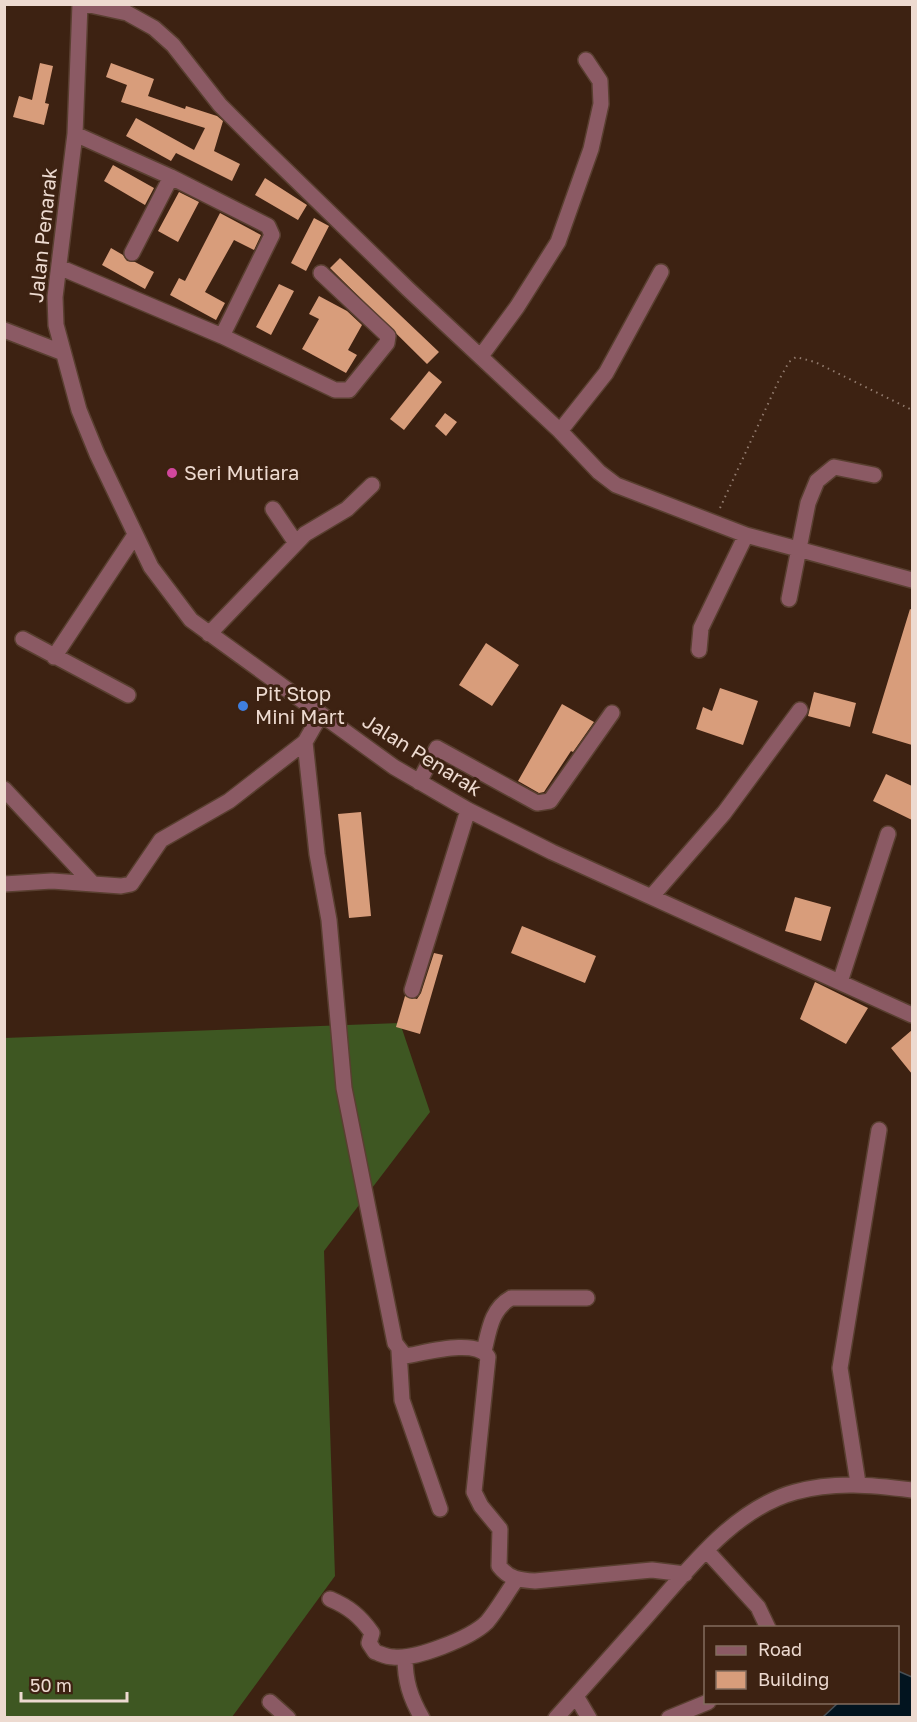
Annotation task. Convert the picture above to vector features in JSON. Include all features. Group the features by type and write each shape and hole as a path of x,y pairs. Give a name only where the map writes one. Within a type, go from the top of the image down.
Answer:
{"street":[{"name":"Jalan Penarak","path":"80,4 75,134 55,297 56,325 61,352 79,410 97,454 151,567 174,600 191,620 209,634 394,767 468,810 652,897 912,1015"},
{"path":"85,4 127,14 154,28 173,45 220,105 408,289 560,431 599,472 616,485 746,535 912,580"},
{"path":"481,356 517,307 558,242 591,149 602,104 600,81 586,60"},
{"path":"75,134 171,177 271,230 272,234 222,336"},
{"path":"132,253 171,177"},
{"path":"59,267 222,336 335,390 349,390 387,343 388,336 321,273"},
{"path":"560,431 606,374 661,272"},
{"path":"4,330 61,352"},
{"path":"789,599 797,550 817,481 834,467 874,475"},
{"path":"209,634 296,543 346,509 372,485"},
{"path":"273,509 296,543"},
{"path":"54,657 135,535"},
{"path":"699,650 700,628 746,535"},
{"path":"23,639 128,695"},
{"path":"652,897 724,813 800,710"},
{"path":"419,782 438,748 537,802 550,801 612,712"},
{"path":"4,884 52,881 121,886 131,884 161,840 229,801 305,742 321,714"},
{"path":"305,742 317,854 329,920 344,1088 395,1343 399,1351 402,1400 440,1509"},
{"path":"4,789 93,884"},
{"path":"412,990 468,810"},
{"path":"840,982 888,834"},
{"path":"858,1483 840,1368 879,1130"},
{"path":"484,1351 492,1320 500,1304 511,1298 587,1298"},
{"path":"399,1351 405,1356 472,1347 484,1351 488,1357 474,1492 481,1506 500,1529 499,1566 506,1575 516,1580 535,1581 652,1570 685,1574"},
{"path":"556,1718 685,1574 707,1551 751,1513 793,1492 822,1486 858,1483 912,1490"},
{"path":"707,1551 758,1608 767,1626"},
{"path":"330,1599 350,1608 363,1620 372,1633 369,1643 375,1652 392,1658 405,1657 438,1648 470,1634 485,1623 516,1580"},
{"path":"405,1657 405,1678 412,1700 422,1718"},
{"path":"576,1696 589,1718"},
{"path":"270,1702 288,1718"},
{"path":"669,1718 704,1704"}],"path":[{"path":"714,522 779,380 789,362 796,357 815,362 912,410"}],"green space":[{"path":"400,1023 430,1112 324,1251 335,1576 232,1717 5,1717 4,1038"}],"water":[{"path":"899,1671 912,1677 912,1717 823,1717 837,1704 899,1704"}],"building":[{"path":"40,63 53,66 45,103 49,104 44,125 13,117 19,96 32,100"},
{"path":"111,63 154,79 148,96 185,109 186,106 217,116 223,121 214,151 240,164 232,181 176,153 171,161 126,136 136,118 194,150 205,128 121,102 127,85 106,77"},
{"path":"113,165 154,188 145,205 104,181"},
{"path":"265,178 307,205 298,220 255,195"},
{"path":"179,192 199,202 178,242 158,231"},
{"path":"220,213 261,235 254,250 234,240 205,292 225,303 216,320 170,295 179,278 185,281"},
{"path":"314,218 329,226 306,271 291,263"},
{"path":"111,248 123,255 127,261 135,262 154,272 145,289 102,265"},
{"path":"340,258 439,352 427,364 330,268"},
{"path":"279,284 294,291 271,335 256,327"},
{"path":"319,296 347,311 362,325 348,350 357,355 346,373 302,349 319,319 309,314"},
{"path":"429,371 442,382 404,430 390,419"},
{"path":"445,413 457,422 446,436 435,426"},
{"path":"910,609 912,610 912,745 872,733"},
{"path":"486,643 519,665 492,706 459,685"},
{"path":"720,688 758,701 743,745 696,729 703,707 712,711"},
{"path":"814,692 856,703 850,727 808,716"},
{"path":"562,704 594,722 573,752 571,751 544,792 539,793 518,781"},
{"path":"886,774 912,786 912,820 873,801"},
{"path":"361,812 371,916 349,918 338,814"},
{"path":"795,897 831,907 821,941 785,931"},
{"path":"522,926 596,956 585,983 511,953"},
{"path":"434,953 443,955 420,1034 396,1027 405,996 417,999 421,993"},
{"path":"815,982 868,1008 846,1044 800,1019"},
{"path":"912,1030 912,1074 891,1048"}],"place":[{"name":"Seri Mutiara","path":"172,473"},
{"name":"Pit Stop Mini Mart","path":"243,706"}]}
